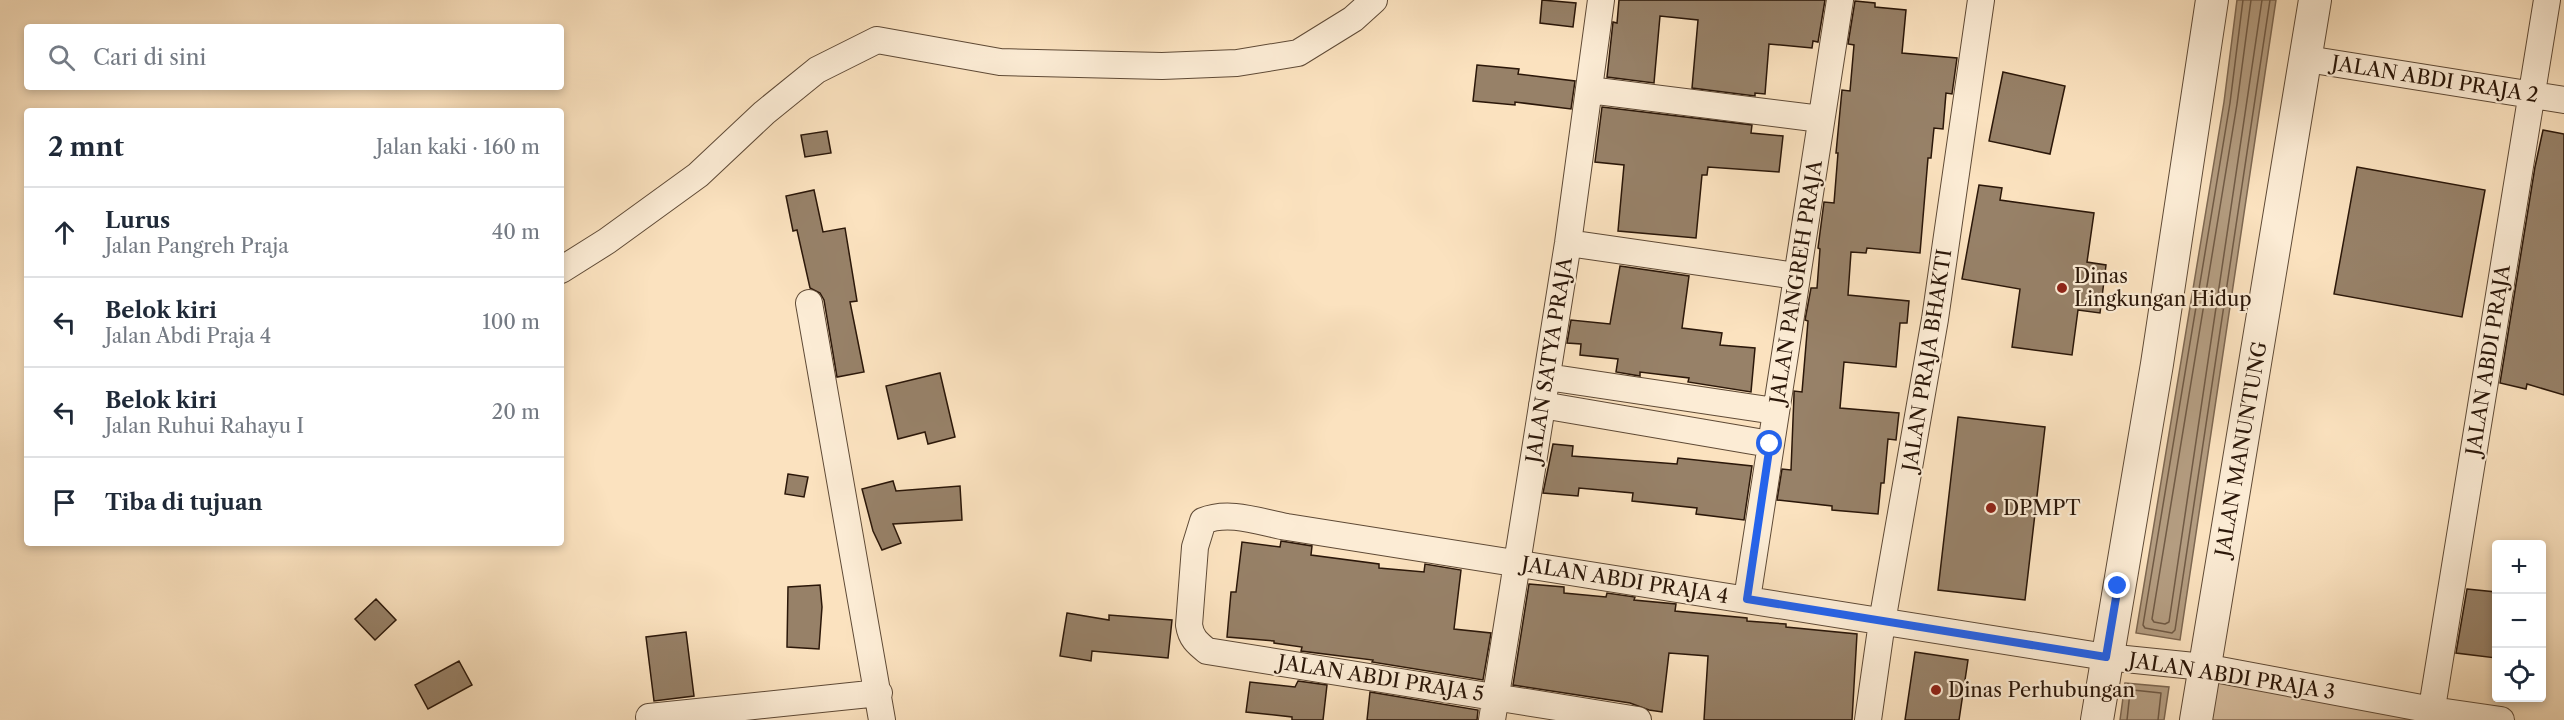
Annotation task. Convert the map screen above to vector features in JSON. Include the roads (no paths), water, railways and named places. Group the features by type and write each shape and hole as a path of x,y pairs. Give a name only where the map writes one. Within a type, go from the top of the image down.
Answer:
{"street":[{"path":"564,268 607,241 698,175 764,113 817,70 877,40 1000,62 1162,66 1237,63 1298,52 1353,19 1374,0"},
{"name":"JALAN SATYA PRAJA","path":"1494,708 1568,243 1600,0"},
{"name":"JALAN PANGREH PRAJA","path":"1747,599 1840,0"},
{"name":"JALAN PRAJA BHAKTI","path":"1868,720 1882,622 1935,319 1981,0"},
{"path":"2097,720 2115,658 2212,0"},
{"name":"JALAN MANUNTUNG","path":"2196,720 2191,666 2307,58 2315,0"},
{"name":"JALAN ABDI PRAJA","path":"2431,715 2547,0"},
{"name":"JALAN ABDI PRAJA 2","path":"2307,58 2564,100"},
{"path":"1588,90 1821,119"},
{"path":"1568,243 1796,276"},
{"path":"809,303 882,720"},
{"path":"1547,377 1775,411"},
{"path":"1542,405 1770,444"},
{"name":"JALAN ABDI PRAJA 4","path":"1267,661 1207,651 1197,644 1191,634 1189,609 1195,547 1203,521 1215,516 1230,516 1287,527 2115,658"},
{"name":"JALAN ABDI PRAJA 3","path":"2115,658 2191,666 2431,715 2501,720"},
{"name":"JALAN ABDI PRAJA 5","path":"1267,661 1494,708 1638,720"},
{"path":"650,717 879,693"}],"water":[{"path":"2237,0 2276,0 2180,640 2136,633 2224,102"},
{"path":"2125,683 2169,687 2164,720 2120,720"}],"place":[{"name":"Dinas Lingkungan Hidup","path":"2062,288"},
{"name":"DPMPT","path":"1991,508"},
{"name":"Dinas Perhubungan","path":"1936,690"}]}
